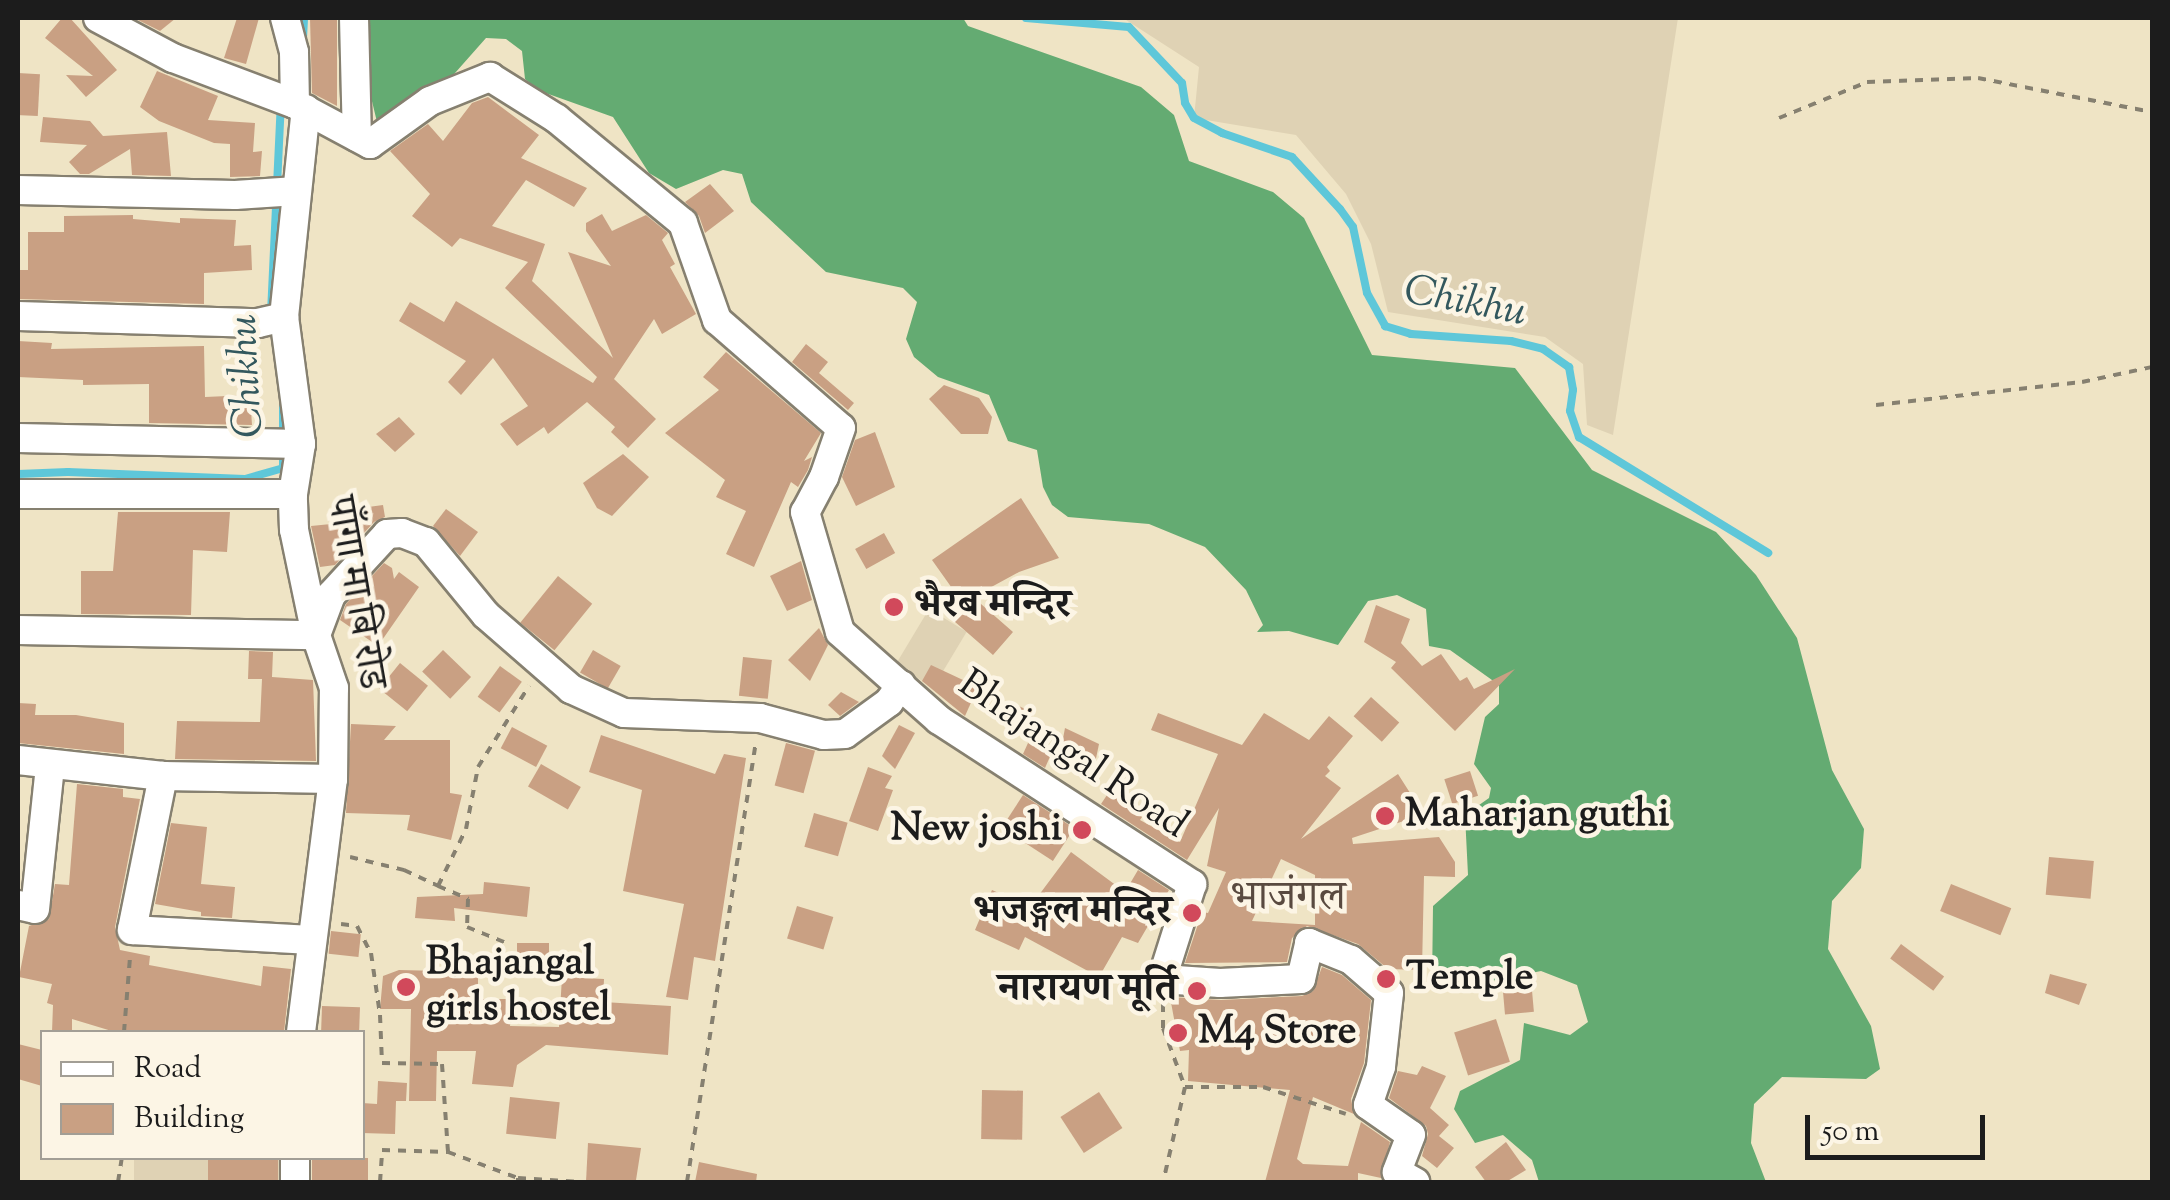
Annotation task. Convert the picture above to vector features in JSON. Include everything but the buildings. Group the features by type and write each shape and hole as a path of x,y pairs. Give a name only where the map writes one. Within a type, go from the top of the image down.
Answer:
{"street":[{"path":"98,18 173,58 300,106 357,137 354,18"},
{"name":"पाँगा मा बि रोड","path":"285,18 294,52 300,106 297,191 284,316 302,444 293,494 294,530 316,635 334,688 332,779 300,1030"},
{"name":"Bhajangal Road","path":"357,137 370,144 430,102 490,77 558,118 683,222 718,320 841,428 824,477 806,512 840,632 939,720 1192,884 1162,980"},
{"path":"18,190 235,195 297,191"},
{"path":"18,316 258,323 284,316"},
{"path":"18,438 302,444"},
{"path":"18,494 293,494"},
{"path":"18,630 316,635 331,595 387,534 402,533 426,542 486,615 571,689 624,713 760,718 824,735 845,734 890,702 901,685"},
{"path":"18,760 50,767 163,776 332,779"},
{"path":"18,905 35,909 50,767"},
{"path":"163,776 132,930 311,940"},
{"path":"1162,980 1220,984 1301,979 1309,943 1350,960 1389,994 1381,1067 1368,1105 1411,1135 1397,1172 1415,1182"}],"path":[{"path":"1779,118 1866,82 1978,78 2152,112"},
{"path":"1876,405 2082,382 2152,367"},
{"path":"438,886 466,829 478,767 542,665"},
{"path":"687,1182 760,718"},
{"path":"322,850 404,870 468,898 467,927 504,942"},
{"path":"357,926 370,953 380,1014 382,1063 442,1064 448,1152"},
{"path":"124,1030 132,930"},
{"path":"1162,980 1163,1028 1185,1087 1163,1182"},
{"path":"1185,1087 1263,1087 1365,1124 1375,1110"},
{"path":"380,1182 382,1150 448,1152 518,1180 581,1182"}],"shaded area":[{"path":"1123,18 1678,18 1613,435 1587,425 1583,364 1545,337 1388,312 1371,244 1346,194 1296,135 1194,118 1199,67"},
{"path":"929,609 967,632 933,687 896,665"},
{"path":"134,1160 293,1160 293,1182 134,1182"}],"green space":[{"path":"362,18 963,18 968,26 1141,87 1174,115 1189,161 1273,192 1304,218 1372,355 1515,368 1592,470 1716,532 1756,575 1797,638 1832,770 1864,829 1861,868 1832,901 1828,949 1871,1026 1880,1069 1866,1079 1782,1077 1754,1104 1751,1143 1766,1182 1539,1182 1532,1160 1503,1135 1475,1143 1454,1109 1460,1091 1520,1060 1524,1023 1570,1035 1588,1022 1577,985 1541,971 1451,989 1432,985 1433,906 1468,875 1465,815 1489,798 1491,788 1474,764 1485,717 1499,704 1499,685 1450,650 1429,646 1426,609 1397,595 1368,601 1338,645 1289,631 1257,632 1263,625 1246,590 1205,547 1149,524 1068,517 1052,505 1043,487 1037,450 1008,441 989,395 938,377 914,357 906,339 917,302 903,288 826,272 751,202 742,174 723,170 676,189 649,173 613,117 540,91 525,79 522,51 506,39 486,38 440,90 377,122 363,64"}],"waterway":[{"name":"Chikhu","path":"303,38 304,18"},
{"name":"Chikhu","path":"1026,18 1129,27 1182,83 1185,103 1194,118 1222,133 1292,157 1340,209 1353,227 1367,293 1385,326 1411,334 1511,341 1543,349 1569,367 1573,390 1570,411 1579,437 1768,553"},
{"name":"Chikhu","path":"271,313 281,103"},
{"name":"Chikhu","path":"283,406 283,437"},
{"name":"Chikhu","path":"18,474 68,472 245,479 283,468 283,451"}],"place":[{"name":"भैरब मन्दिर","path":"894,607"},
{"name":"Maharjan guthi","path":"1385,816"},
{"name":"New joshi","path":"1082,830"},
{"name":"भजङ्गल मन्दिर","path":"1192,913"},
{"name":"Temple","path":"1386,979"},
{"name":"Bhajangal girls hostel","path":"406,987"},
{"name":"नारायण मूर्ति","path":"1197,991"},
{"name":"M4 Store","path":"1178,1033"}],"district":[{"name":"भाजंगल","path":"1288,899"}]}
